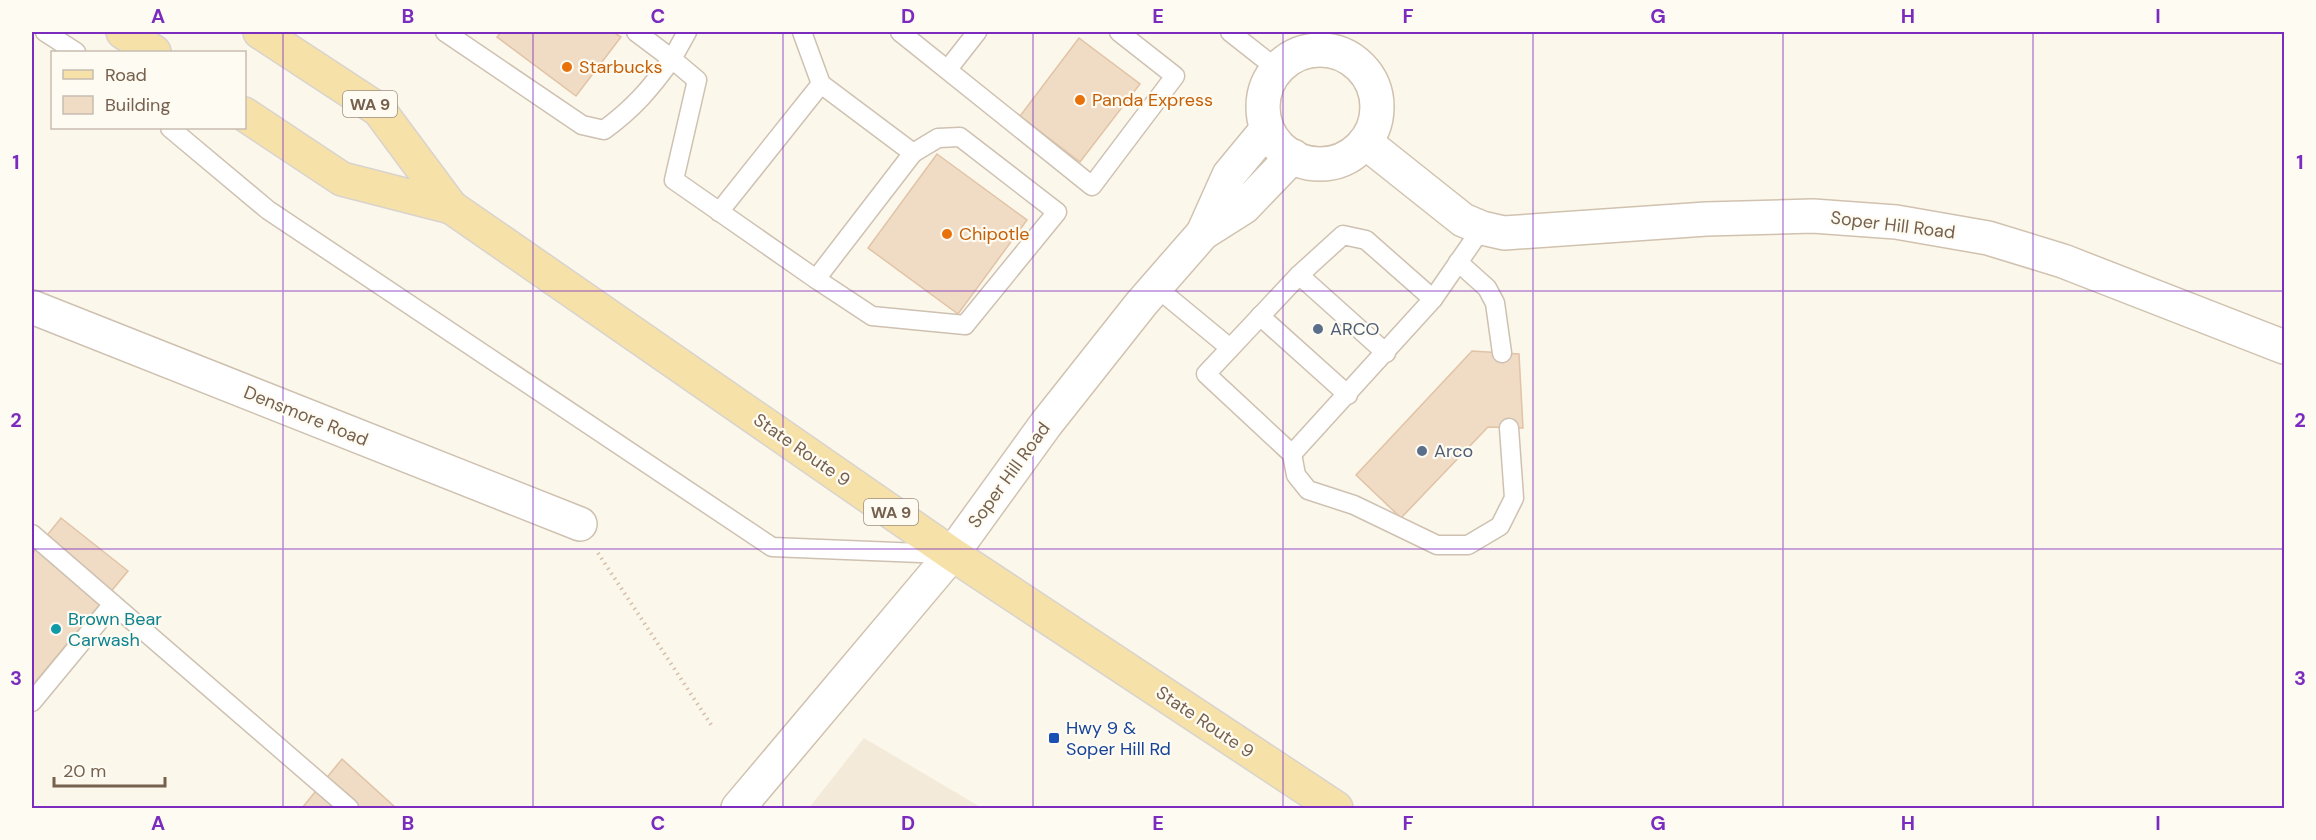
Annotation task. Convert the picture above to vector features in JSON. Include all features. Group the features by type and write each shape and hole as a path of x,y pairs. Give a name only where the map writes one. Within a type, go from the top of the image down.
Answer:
{"main road":[{"path":"123,32 152,51"},
{"name":"State Route 9","path":"260,32 379,110 451,207 952,554 1336,808"},
{"name":"State Route 9","path":"246,115 342,179 451,207"}],"street":[{"path":"1350,44 1372,86 1377,105 1374,125 1365,142 1352,154 1336,162 1318,164 1301,162 1272,139 1267,129 1263,103 1267,85 1277,69 1292,57 1310,51 1329,51 1350,44"},
{"path":"1203,233 1229,175 1267,129"},
{"name":"Soper Hill Road","path":"1365,142 1463,220 1482,228 1504,233 1706,219 1813,216 1896,222 1988,238 2063,261 2284,347"},
{"name":"Soper Hill Road","path":"738,808 952,554 1053,415 1156,287 1203,233 1244,207 1293,156"},
{"name":"Densmore Road","path":"32,307 580,524"}],"lane":[{"path":"45,32 74,51"},
{"path":"445,32 582,125 604,130 626,114 647,94 672,59 687,32"},
{"path":"636,32 697,80 674,180 816,279 872,316 965,325 1057,213 960,137 938,138 913,153 816,279"},
{"path":"802,32 821,84 913,153"},
{"path":"900,32 1092,186 1175,76 1119,32"},
{"path":"948,69 977,32"},
{"path":"1230,32 1277,69"},
{"path":"719,212 821,84"},
{"path":"172,129 268,210 772,548 952,554"},
{"path":"1292,454 1433,299 1482,228"},
{"path":"1433,299 1366,240 1343,235 1299,275 1206,374 1292,454 1296,475 1308,490 1354,504 1437,545 1468,545 1500,526 1514,498 1509,428"},
{"path":"1458,262 1487,288 1495,303 1502,353"},
{"path":"1299,275 1386,352"},
{"path":"1156,287 1230,348"},
{"path":"1260,316 1348,394"},
{"path":"32,534 349,808"},
{"path":"32,702 113,604"}],"path":[{"path":"580,524 712,726"}],"shaded area":[{"path":"864,738 982,808 809,808"}],"building":[{"name":"Starbucks","path":"501,32 613,32 621,37 576,96 497,37"},
{"name":"Panda Express","path":"1079,38 1140,84 1080,162 1020,116"},
{"name":"Chipotle","path":"937,154 1027,220 958,314 868,248"},
{"name":"Arco","path":"1472,351 1519,354 1523,428 1488,427 1401,518 1356,475"},
{"name":"Brown Bear Carwash","path":"61,518 128,571 32,686 32,554"},
{"path":"342,759 396,808 302,808"}],"place":[{"name":"Starbucks","path":"567,67"},
{"name":"Panda Express","path":"1080,100"},
{"name":"Chipotle","path":"947,234"},
{"name":"ARCO","path":"1318,329"},
{"name":"Arco","path":"1422,451"},
{"name":"Brown Bear Carwash","path":"56,629"},
{"name":"Hwy 9 & Soper Hill Rd","path":"1054,738"}]}
